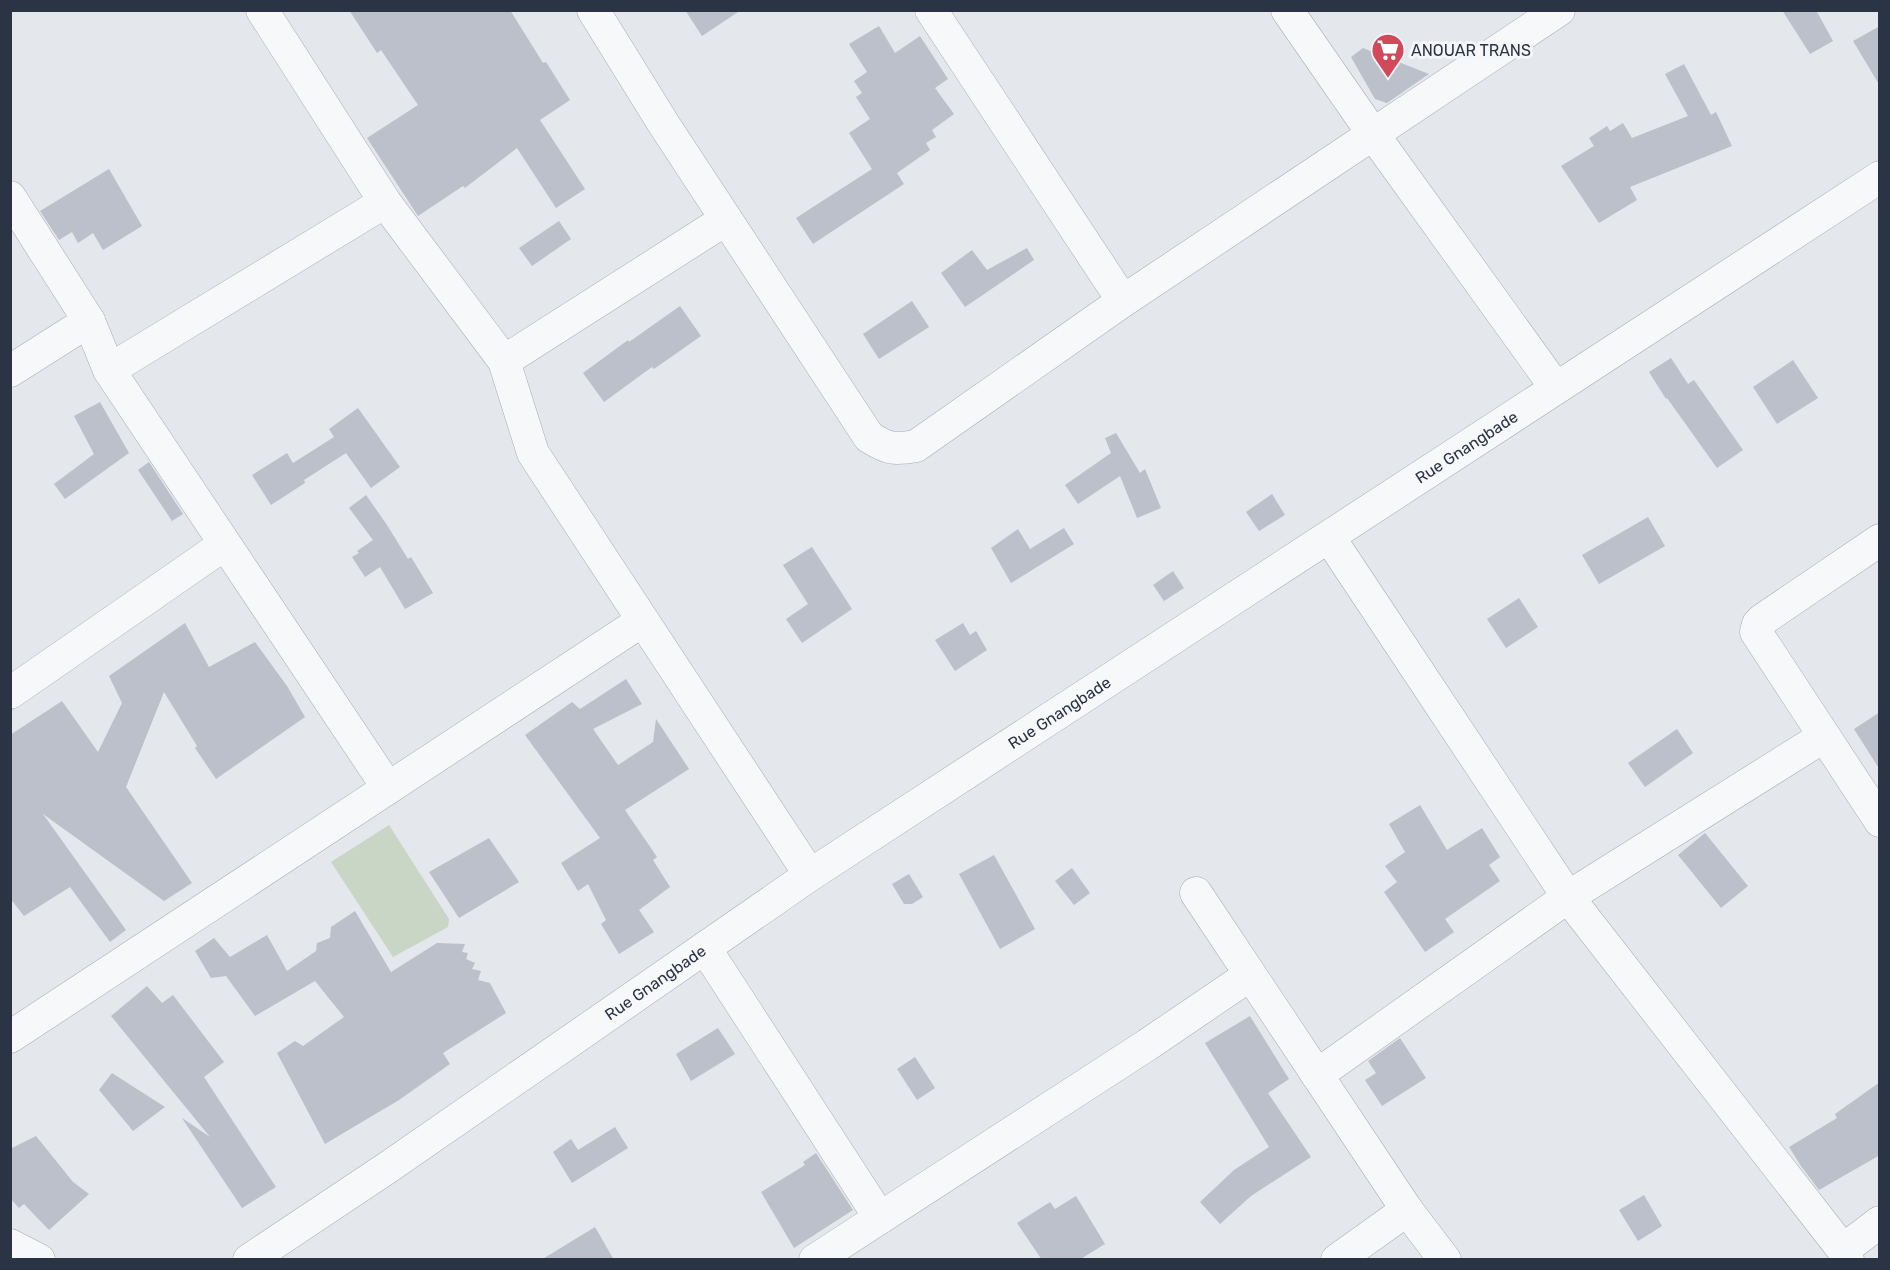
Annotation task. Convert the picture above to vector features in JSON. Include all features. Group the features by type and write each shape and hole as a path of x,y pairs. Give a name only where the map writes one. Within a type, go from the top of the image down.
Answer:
{"street":[{"path":"262,10 386,202 504,361 533,453 810,875"},
{"path":"593,10 869,437 886,447 903,448 916,446 1123,301 1559,10"},
{"path":"931,10 1123,301"},
{"path":"1287,10 1372,134 1556,388"},
{"name":"Rue Gnangbade","path":"249,1260 387,1168 810,875 1880,177"},
{"path":"10,197 89,321 109,370 388,788"},
{"path":"109,370 386,202"},
{"path":"504,361 726,219"},
{"path":"10,371 89,321"},
{"path":"1329,537 1568,897 1846,1255 1880,1222"},
{"path":"1880,540 1758,624 1756,632 1880,821"},
{"path":"10,693 225,544"},
{"path":"10,1037 642,621"},
{"path":"1317,1075 1568,897 1823,737"},
{"path":"1196,893 1407,1209 1445,1260"},
{"path":"705,948 880,1218"},
{"path":"815,1260 1250,975"},
{"path":"1337,1260 1407,1209"},
{"path":"10,1245 39,1260"}],"green space":[{"path":"389,825 449,919 448,927 393,957 331,862"}],"building":[{"path":"349,10 510,10 543,63 546,62 570,100 540,120 585,189 556,208 517,148 465,188 463,186 418,216 367,138 418,105 381,50 377,53"},
{"path":"685,10 741,10 702,36"},
{"path":"1782,10 1816,10 1833,41 1810,54"},
{"path":"879,26 895,53 920,36 948,79 935,88 954,114 932,130 936,137 926,143 930,150 897,173 904,184 813,244 796,218 872,169 849,133 870,119 856,97 862,93 854,81 867,72 849,44"},
{"path":"1880,26 1880,86 1853,41"},
{"path":"1363,48 1429,74 1387,103 1375,99 1351,57"},
{"path":"1684,64 1711,115 1716,112 1732,146 1630,187 1637,200 1599,223 1561,166 1594,146 1589,138 1607,126 1610,131 1623,123 1632,138 1688,116 1665,74"},
{"path":"109,169 142,226 103,250 93,233 78,243 72,232 59,240 40,211"},
{"path":"559,221 571,239 532,266 519,248"},
{"path":"1027,248 1034,260 965,307 941,273 972,250 987,270"},
{"path":"912,301 929,327 879,359 863,334"},
{"path":"680,306 701,336 654,369 652,367 604,402 583,373"},
{"path":"1671,358 1688,384 1694,380 1743,450 1717,468 1649,372"},
{"path":"1793,360 1818,398 1777,424 1753,387"},
{"path":"100,402 129,453 65,499 54,484 94,454 74,416"},
{"path":"358,408 400,467 371,488 346,453 271,505 252,475 287,453 293,463 334,437 329,429"},
{"path":"1116,433 1140,473 1145,469 1161,508 1137,518 1120,476 1078,504 1065,485 1111,453 1105,438"},
{"path":"149,462 183,514 172,521 138,470"},
{"path":"1272,494 1285,515 1259,531 1246,512"},
{"path":"366,495 408,559 411,557 433,593 405,609 380,567 365,577 352,557 373,540 349,508"},
{"path":"1648,517 1665,546 1599,584 1582,555"},
{"path":"1064,528 1074,544 1011,583 991,548 1018,529 1030,549"},
{"path":"812,547 852,609 802,643 786,619 808,604 783,565"},
{"path":"1173,571 1184,588 1164,601 1153,585"},
{"path":"1519,598 1538,627 1506,648 1487,619"},
{"path":"185,623 209,667 255,642 287,686 305,717 216,779 195,748 197,746 164,692 126,787 192,883 164,901 43,814 126,930 110,942 70,887 24,916 10,898 10,735 62,701 98,752 122,703 109,676"},
{"path":"963,623 970,635 976,631 987,650 955,671 935,640"},
{"path":"626,679 642,704 593,729 618,765 653,742 656,719 689,769 625,810 657,857 653,860 670,887 639,910 654,932 619,954 601,924 606,920 588,884 578,891 561,863 600,838 525,735 572,702 580,709"},
{"path":"1880,712 1880,770 1854,729"},
{"path":"1677,729 1693,753 1645,787 1628,763"},
{"path":"1420,805 1447,850 1482,828 1500,857 1489,865 1500,881 1445,919 1454,932 1425,952 1384,892 1397,882 1385,866 1405,852 1389,824"},
{"path":"1705,833 1748,886 1721,908 1678,855"},
{"path":"489,838 519,882 459,918 429,872"},
{"path":"994,855 1035,929 1000,949 959,874"},
{"path":"1072,868 1090,893 1074,905 1055,881"},
{"path":"909,874 923,897 912,904 904,904 892,884"},
{"path":"355,911 391,972 437,943 465,944 462,952 468,953 466,959 475,963 472,969 481,971 478,980 490,983 506,1013 443,1053 450,1064 399,1100 325,1144 277,1053 295,1041 303,1046 344,1017 315,981 255,1016 226,976 211,978 195,951 214,938 230,957 267,935 287,971 316,951 317,943 330,938 331,927"},
{"path":"147,986 162,1003 173,995 224,1062 204,1077 276,1187 242,1208 182,1118 210,1137 111,1016"},
{"path":"1250,1016 1289,1079 1268,1093 1311,1157 1251,1196 1220,1224 1200,1202 1234,1170 1269,1147 1205,1043"},
{"path":"718,1028 735,1054 691,1081 676,1054"},
{"path":"1400,1038 1426,1078 1382,1106 1365,1080 1376,1073 1368,1061"},
{"path":"915,1057 935,1088 917,1100 897,1069"},
{"path":"112,1073 165,1107 133,1131 99,1090"},
{"path":"1880,1082 1880,1155 1819,1190 1789,1147 1837,1118 1835,1114"},
{"path":"615,1127 628,1148 572,1183 553,1152 571,1139 578,1150"},
{"path":"36,1136 73,1182 89,1194 49,1230 24,1204 19,1208 10,1198 10,1149"},
{"path":"816,1153 853,1210 794,1248 761,1192 805,1165 803,1162"},
{"path":"1644,1195 1662,1226 1638,1241 1619,1210"},
{"path":"1076,1196 1105,1244 1079,1260 1042,1260 1017,1223 1050,1202 1055,1209"},
{"path":"595,1227 614,1260 541,1260"}],"place":[{"name":"ANOUAR TRANS","path":"1388,79"}]}
